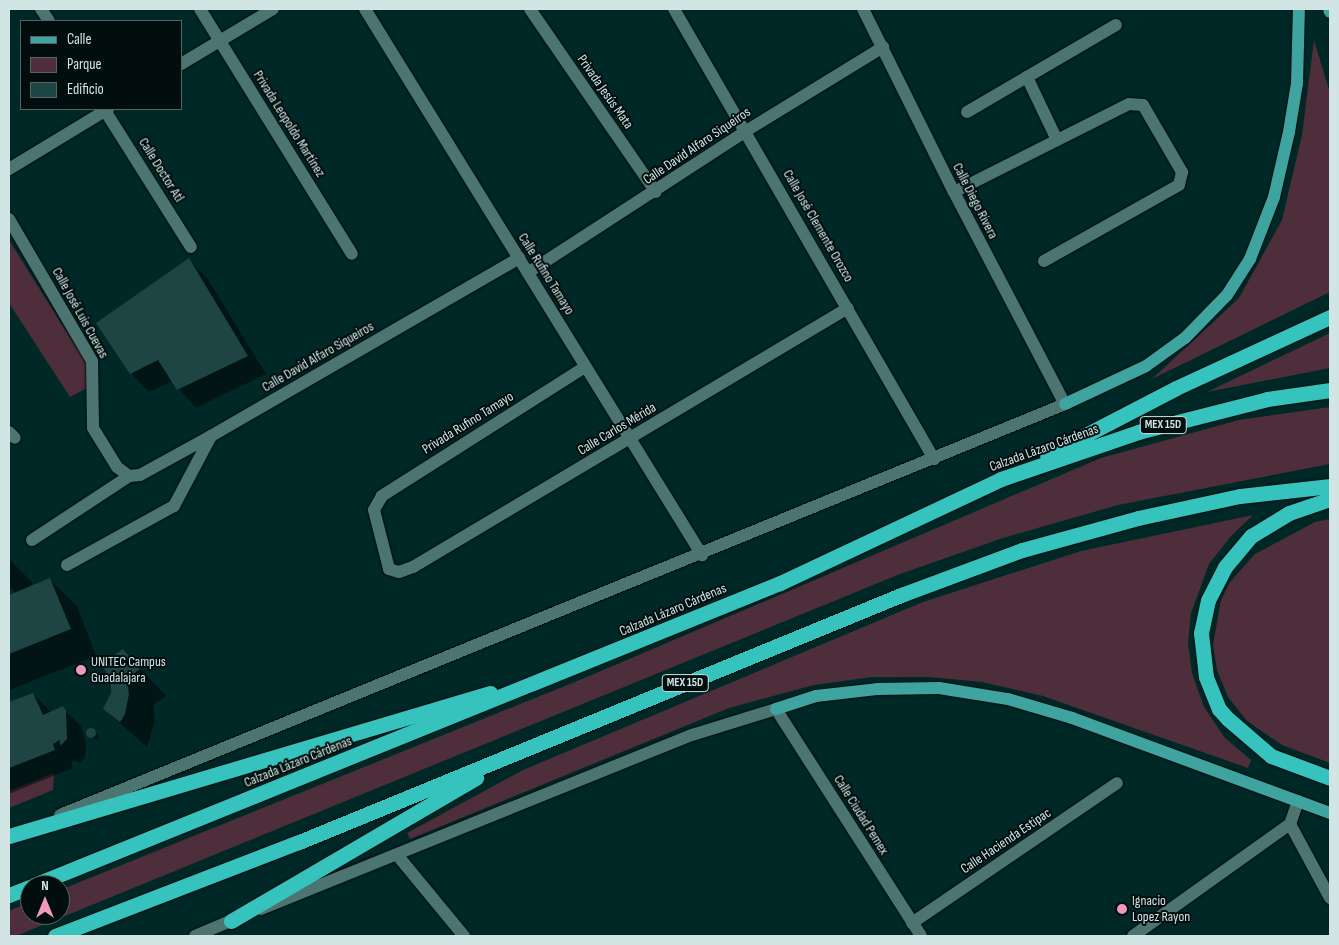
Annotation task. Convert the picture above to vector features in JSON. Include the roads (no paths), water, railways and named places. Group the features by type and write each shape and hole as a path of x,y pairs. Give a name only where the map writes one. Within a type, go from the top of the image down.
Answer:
{"highway":[{"path":"1001,479 1176,388 1330,317"},
{"name":"Calzada Lázaro Cárdenas","path":"59,875 580,666 780,583 1001,479 1138,432 1267,399 1330,390"},
{"name":"MEX 15D","path":"55,936 299,842 901,595 1022,550 1138,518 1240,496 1330,486"},
{"path":"1330,499 1289,513 1251,536 1225,567 1208,600 1201,632 1206,678 1219,709 1271,756 1330,778"},
{"path":"9,836 580,666"},
{"path":"231,921 525,749"}],"main road":[{"path":"1065,404 1146,366 1185,338 1227,295 1250,258 1274,197 1290,132 1297,83 1299,9"},
{"path":"776,709 816,696 877,689 939,688 1008,699 1072,718 1330,813"}],"street":[{"path":"41,9 48,20"},
{"name":"Privada Leopoldo Martínez","path":"200,9 352,254"},
{"path":"182,63 273,9"},
{"name":"Calle Rufino Tamayo","path":"365,9 702,555"},
{"name":"Privada Jesús Mata","path":"530,9 656,192"},
{"name":"Calle José Clemente Orozco","path":"674,9 934,459"},
{"name":"Calle Diego Rivera","path":"863,9 954,192 1065,404"},
{"path":"967,112 1116,25"},
{"name":"Calle David Alfaro Siqueiros","path":"529,272 656,192 746,131 883,47"},
{"path":"1027,77 1057,140"},
{"path":"954,192 1129,104 1138,103 1146,107 1182,176 1178,185 1044,261"},
{"path":"9,170 104,110"},
{"name":"Calle Doctor Atl","path":"107,110 192,247"},
{"name":"Calle José Luis Cuevas","path":"9,219 92,361 93,428 117,467 129,476"},
{"name":"Calle David Alfaro Siqueiros","path":"32,540 129,476 140,475 211,436 519,258"},
{"name":"Calle Carlos Mérida","path":"399,572 413,567 848,308"},
{"name":"Privada Rufino Tamayo","path":"399,572 387,566 374,510 382,496 585,366"},
{"path":"9,836 702,555 1065,404"},
{"path":"67,565 174,506 211,436"},
{"path":"195,936 398,856 692,735 776,709"},
{"name":"Calle Ciudad Pemex","path":"776,709 920,936"},
{"name":"Calle Hacienda Estipac","path":"912,923 1118,783"},
{"path":"1134,936 1290,824 1298,801"},
{"path":"1290,824 1330,898"},
{"path":"398,856 464,936"}],"place":[{"name":"UNITEC Campus Guadalajara","path":"81,670"},
{"name":"Ignacio Lopez Rayon","path":"1122,909"}]}
